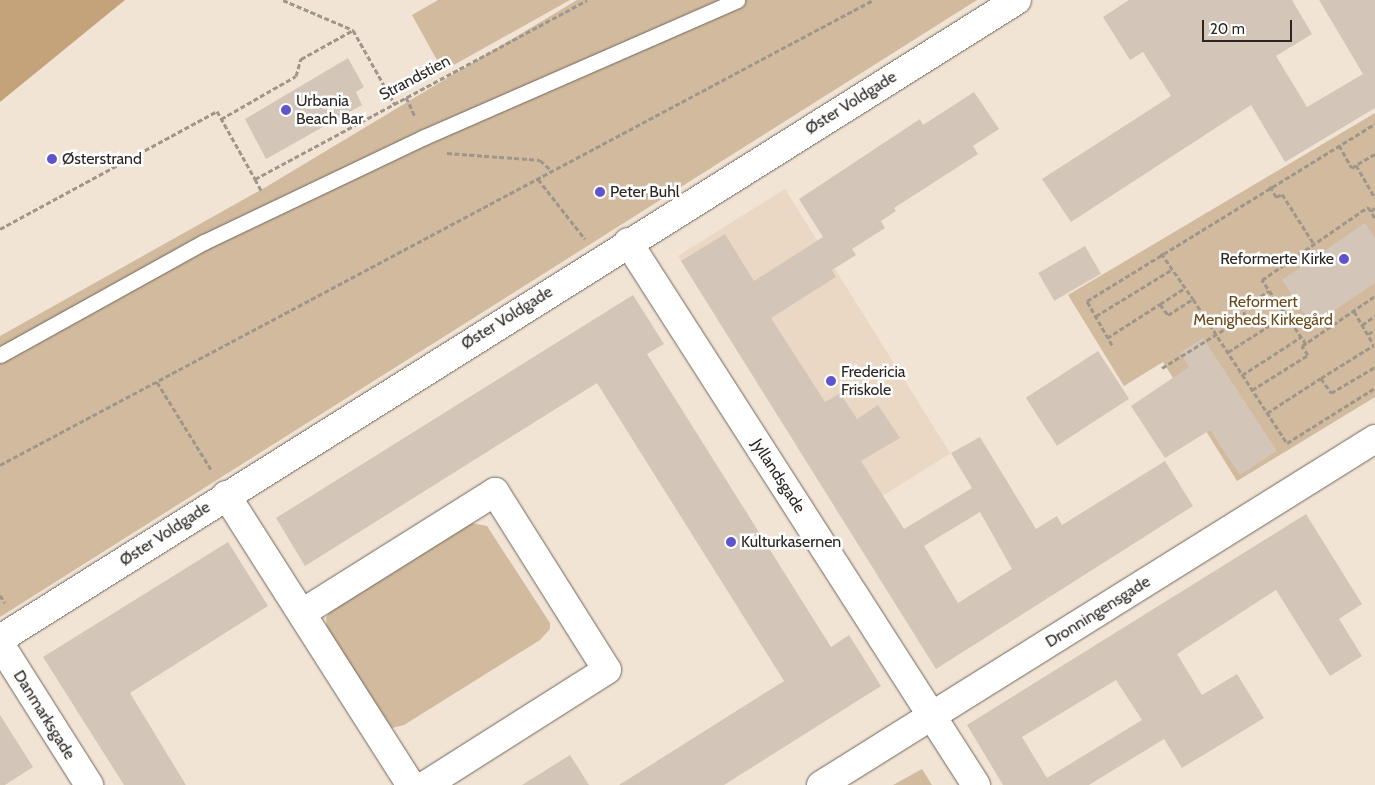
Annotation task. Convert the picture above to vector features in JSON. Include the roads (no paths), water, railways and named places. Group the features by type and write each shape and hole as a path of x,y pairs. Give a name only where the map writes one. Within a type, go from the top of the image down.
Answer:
{"street":[{"name":"Øster Voldgade","path":"0,639 226,494 1016,0"},
{"name":"Jyllandsgade","path":"628,242 976,785"},
{"name":"Dronningensgade","path":"821,785 1375,439"},
{"path":"302,613 495,492 607,670 426,785"},
{"path":"226,494 411,785"},
{"name":"Danmarksgade","path":"0,644 88,785"}],"lane":[{"path":"0,355 204,242 424,137 737,0"}],"place":[{"name":"Urbania Beach Bar","path":"286,110"},
{"name":"Østerstrand","path":"52,159"},
{"name":"Peter Buhl","path":"600,192"},
{"name":"Reformerte Kirke","path":"1344,259"},
{"name":"Fredericia Friskole","path":"831,381"},
{"name":"Kulturkasernen","path":"731,542"}],"park label":[{"name":"Reformert Menigheds Kirkegård","path":"1263,311"}]}
